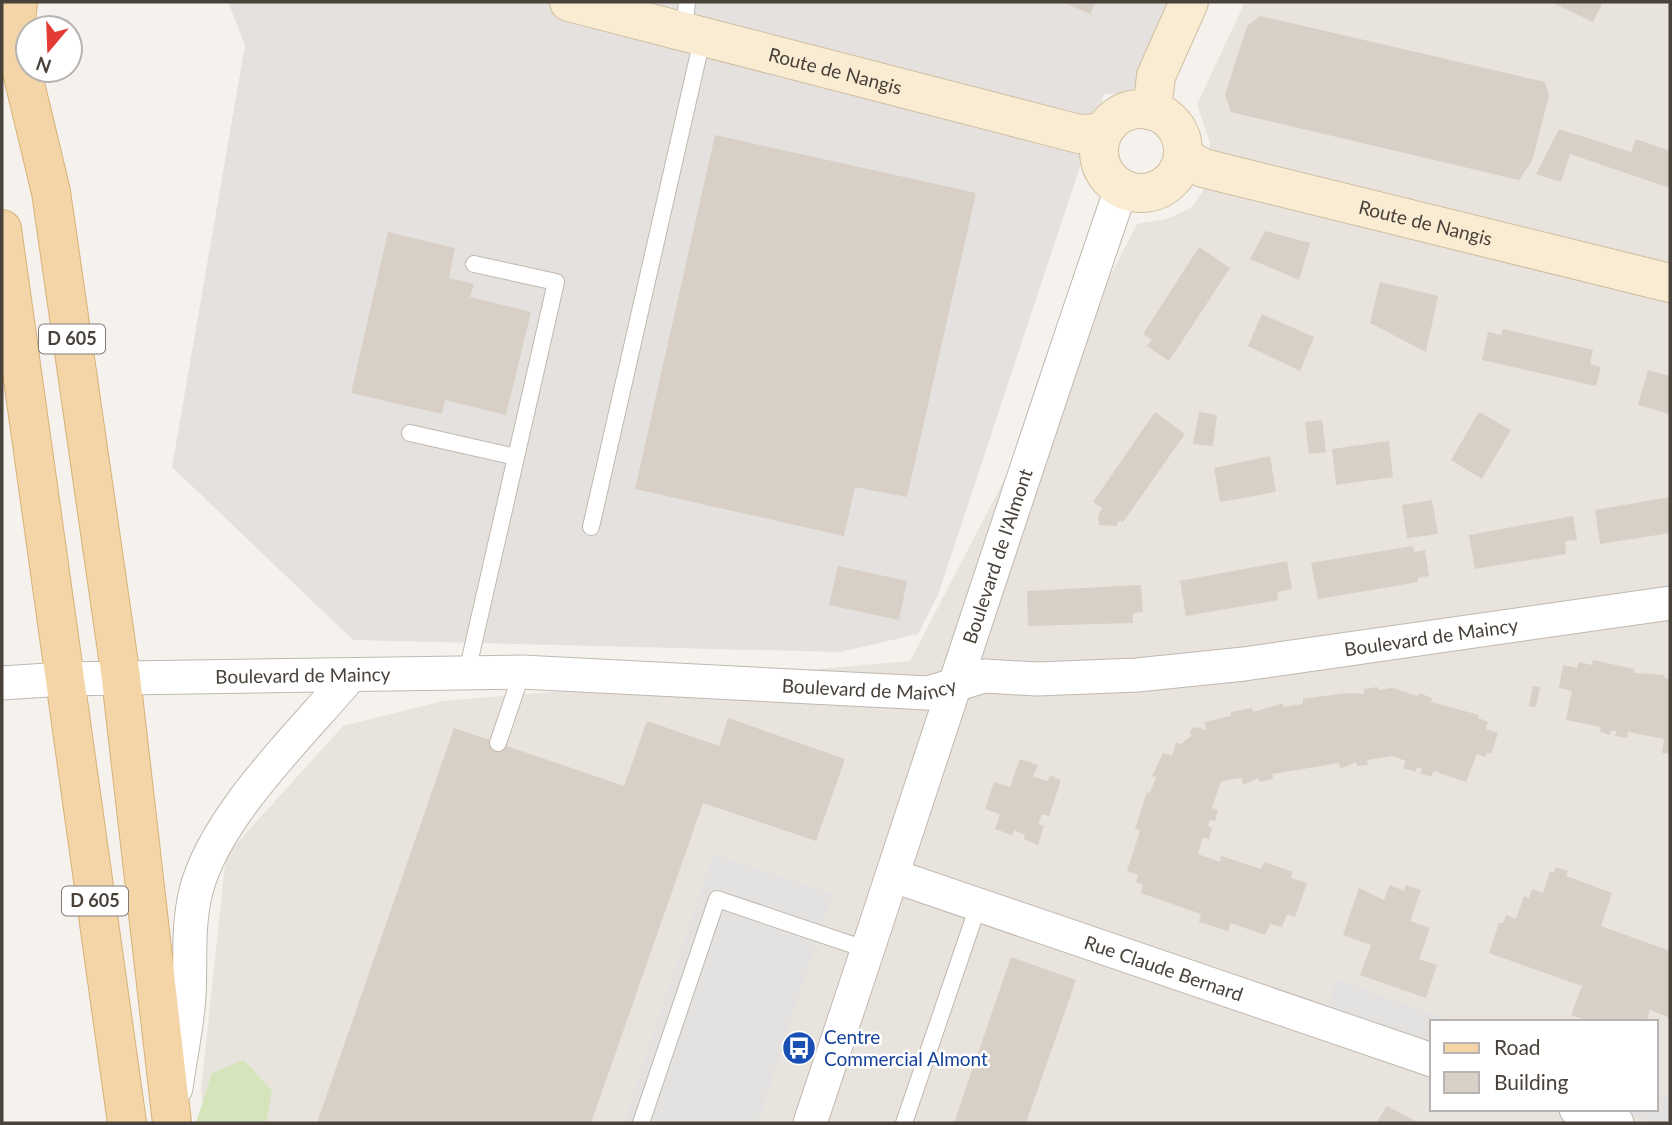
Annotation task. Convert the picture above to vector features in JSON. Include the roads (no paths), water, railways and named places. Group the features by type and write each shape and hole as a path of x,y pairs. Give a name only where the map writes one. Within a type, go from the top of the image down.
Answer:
{"main road":[{"name":"D 605","path":"18,2 15,27 18,55 51,192 121,678 172,1121"},
{"name":"Route de Nangis","path":"569,2 692,23 1079,134 1102,133"},
{"path":"1152,111 1156,76 1189,2"},
{"path":"1129,111 1152,111 1162,115 1178,130 1183,157 1179,170 1160,189 1134,194 1111,181 1099,159 1102,133 1118,116 1129,111"},
{"name":"Route de Nangis","path":"1183,157 1203,168 1670,283"},
{"name":"D 605","path":"2,229 127,1123"}],"street":[{"name":"Boulevard de l'Almont","path":"810,1123 894,876 952,686 1121,189"},
{"name":"Boulevard de Maincy","path":"2,683 63,679 522,672 928,693 984,676 1037,679 1137,675 1244,664 1670,603"},
{"path":"172,1121 188,997 190,919 204,866 227,824 250,794 351,675"},
{"name":"Rue Claude Bernard","path":"894,876 1430,1059"},
{"path":"1582,1111 1617,1123"}],"lane":[{"path":"591,527 692,23"},
{"path":"467,672 556,282 474,264"},
{"path":"410,433 516,457"},
{"path":"498,743 522,672"},
{"path":"641,1123 717,900 868,950"},
{"path":"904,1123 978,906"}],"place":[{"name":"Centre Commercial Almont","path":"799,1048"}]}
